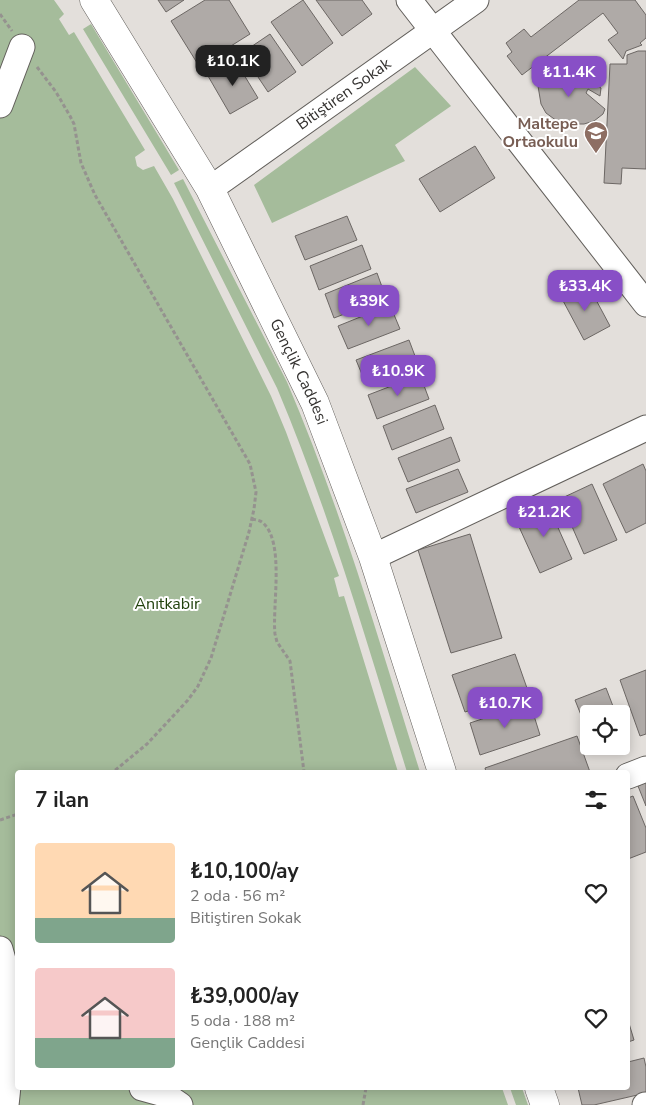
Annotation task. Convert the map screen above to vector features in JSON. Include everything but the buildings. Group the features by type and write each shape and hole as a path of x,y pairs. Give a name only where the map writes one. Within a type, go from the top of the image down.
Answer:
{"main road":[{"name":"Gençlik Caddesi","path":"94,0 210,189 315,402 373,556 441,770"},
{"path":"540,1090 545,1105"}],"street":[{"path":"409,0 646,304"},
{"name":"Bitiştiren Sokak","path":"210,189 476,0"},
{"path":"0,105 22,47"},
{"path":"373,556 646,428"},
{"path":"630,775 646,769"},
{"path":"0,949 8,983 15,1033 6,1105"},
{"path":"149,1090 164,1094 180,1105"}],"path":[{"path":"22,47 56,92 70,116 74,124 81,163 95,195 250,464 256,492 252,519 217,642 198,686 188,700 147,744 115,770"},
{"path":"252,519 264,524 273,543 276,567 274,634 290,661 304,770"},
{"path":"0,820 15,815"},
{"path":"363,1105 366,1090"}],"green space":[{"name":"Anıtkabir","path":"0,0 54,0 64,14 59,19 69,35 74,32 145,150 135,157 137,166 143,170 154,166 173,199 271,396 339,576 334,578 339,597 344,596 397,770 15,770 15,1090 503,1090 508,1105 0,1105"},
{"path":"91,24 179,170 171,175 83,29"},
{"path":"415,67 451,106 395,145 405,161 272,223 254,185"},
{"path":"183,179 287,382 307,430 342,526 419,770 406,770 331,531 277,388 174,183"},
{"path":"511,1090 523,1090 528,1105 516,1105"}],"place":[{"name":"Maltepe Ortaokulu","path":"596,154"}]}
